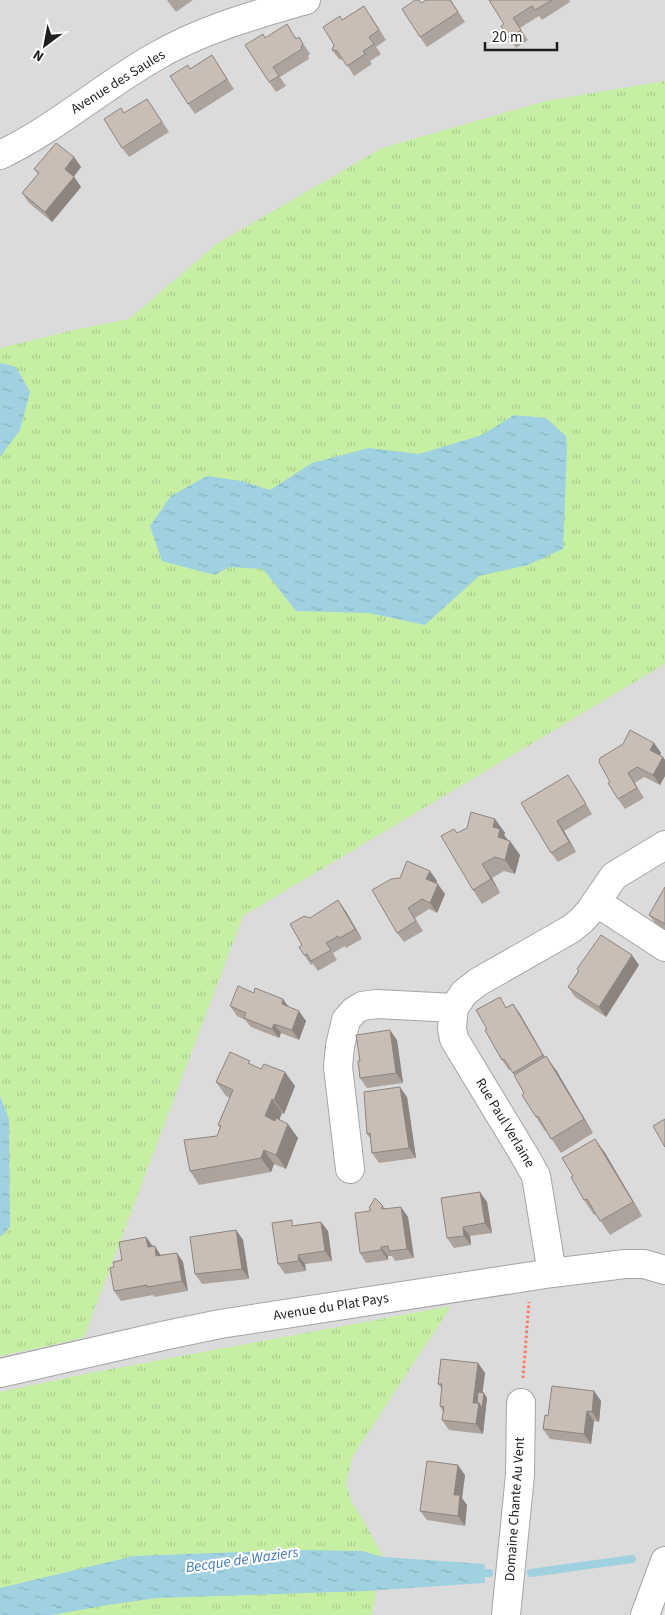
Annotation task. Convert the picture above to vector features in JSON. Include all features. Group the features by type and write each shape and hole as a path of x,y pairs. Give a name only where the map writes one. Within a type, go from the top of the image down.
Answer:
{"street":[{"name":"Avenue des Saules","path":"0,155 36,135 155,56 202,34 241,9 306,0"},
{"path":"350,1169 338,1067 340,1046 346,1020 354,1011 362,1006 377,1004 454,1008 464,993 478,982 571,929 582,920 614,876 665,845"},
{"path":"596,902 665,947"},
{"name":"Rue Paul Verlaine","path":"454,1008 452,1028 454,1039 536,1176 542,1275"},
{"name":"Avenue du Plat Pays","path":"0,1373 166,1334 220,1324 625,1264 644,1264 665,1270"},
{"name":"Domaine Chante Au Vent","path":"506,1615 520,1476 521,1403"},
{"path":"645,1615 665,1561"}],"path":[{"path":"521,1403 542,1275"}],"shaded area":[{"path":"0,0 665,0 665,1609 663,1615 0,1615"}],"green space":[{"path":"665,81 665,664 243,916 84,1337 0,1356 0,348 129,319 218,243 382,148 546,101"},
{"path":"451,1306 353,1456 346,1484 352,1503 383,1557 372,1615 0,1615 0,1392 90,1373"}],"water":[{"path":"0,364 16,367 30,392 20,430 0,457"},
{"path":"514,415 546,418 566,436 563,549 528,565 479,576 425,625 369,613 296,611 263,569 229,567 215,575 162,561 150,526 171,496 207,476 242,481 270,490 312,463 369,448 419,454 482,435"},
{"path":"0,1096 9,1119 10,1227 0,1237"},
{"path":"301,1550 362,1551 383,1557 485,1564 485,1583 366,1591 157,1598 52,1615 0,1615 0,1588 134,1556"}],"building":[{"path":"415,0 419,0 421,3 426,0 450,0 458,12 420,37 402,9"},
{"path":"489,0 552,0 535,10 532,6 513,18 521,30 509,38 501,26 504,24"},
{"path":"364,6 379,30 369,37 374,44 363,51 365,54 347,66 337,51 332,50 334,45 323,27 340,16 342,20"},
{"path":"287,24 296,39 299,37 303,44 301,46 302,49 273,67 279,76 269,82 245,45 263,34 265,38"},
{"path":"212,55 227,79 188,104 170,76 188,65 190,69"},
{"path":"147,99 162,122 122,148 104,119 121,108 124,113"},
{"path":"56,143 74,157 65,169 74,177 45,212 22,193 39,173 34,169"},
{"path":"630,730 654,743 650,750 663,757 653,775 637,767 628,773 637,788 618,799 608,783 610,782 599,762 600,758 623,744"},
{"path":"568,775 586,804 557,821 569,842 551,853 521,803"},
{"path":"471,812 495,819 493,827 500,829 498,837 510,841 505,860 495,857 482,864 491,879 473,890 441,836 454,829 457,833 467,828"},
{"path":"407,861 430,871 426,879 438,884 430,903 422,899 408,908 416,921 397,933 372,890 391,879 400,878"},
{"path":"665,887 665,924 649,915"},
{"path":"338,900 355,929 340,938 338,936 326,943 331,950 311,961 307,954 304,955 299,947 302,945 290,924 304,916 310,918"},
{"path":"601,935 632,955 599,1007 568,987 579,971 577,969"},
{"path":"238,986 254,993 255,988 283,999 282,1004 299,1011 292,1030 274,1024 272,1029 244,1018 246,1013 230,1006"},
{"path":"500,997 506,1008 513,1004 543,1055 513,1073 504,1059 502,1060 476,1010"},
{"path":"390,1030 396,1073 360,1078 358,1061 360,1061 356,1035"},
{"path":"230,1052 250,1061 248,1063 261,1069 264,1064 285,1072 274,1100 272,1099 265,1116 275,1121 276,1118 288,1124 276,1155 264,1150 261,1158 190,1171 184,1140 217,1136 221,1126 218,1125 233,1090 216,1082"},
{"path":"546,1056 584,1119 551,1139 538,1116 536,1117 522,1095 524,1093 514,1075"},
{"path":"400,1087 409,1148 372,1153 370,1133 367,1134 364,1092"},
{"path":"665,1119 665,1147 653,1126"},
{"path":"595,1139 633,1202 600,1221 587,1199 584,1200 562,1158"},
{"path":"480,1192 485,1223 463,1227 464,1236 447,1238 441,1198"},
{"path":"375,1198 383,1206 381,1208 383,1209 401,1207 407,1249 389,1251 388,1246 381,1247 381,1250 360,1253 355,1213 371,1210 369,1208"},
{"path":"292,1220 292,1226 321,1222 325,1251 298,1255 299,1261 278,1264 272,1223"},
{"path":"236,1230 242,1269 195,1274 190,1237"},
{"path":"146,1237 148,1247 155,1246 156,1256 177,1253 182,1281 114,1291 110,1268 114,1267 113,1262 122,1260 119,1242"},
{"path":"441,1359 478,1363 473,1403 479,1403 476,1424 442,1420 444,1407 440,1406 442,1384 438,1384"},
{"path":"552,1386 594,1391 592,1412 587,1411 584,1434 543,1429 545,1415 548,1416"},
{"path":"478,1392 484,1393 482,1408 477,1403"},
{"path":"427,1461 458,1465 454,1495 460,1495 458,1516 420,1511"}],"waterway":[{"name":"Becque de Waziers","path":"531,1573 632,1559"},
{"name":"Becque de Waziers","path":"476,1573 489,1573"}]}
